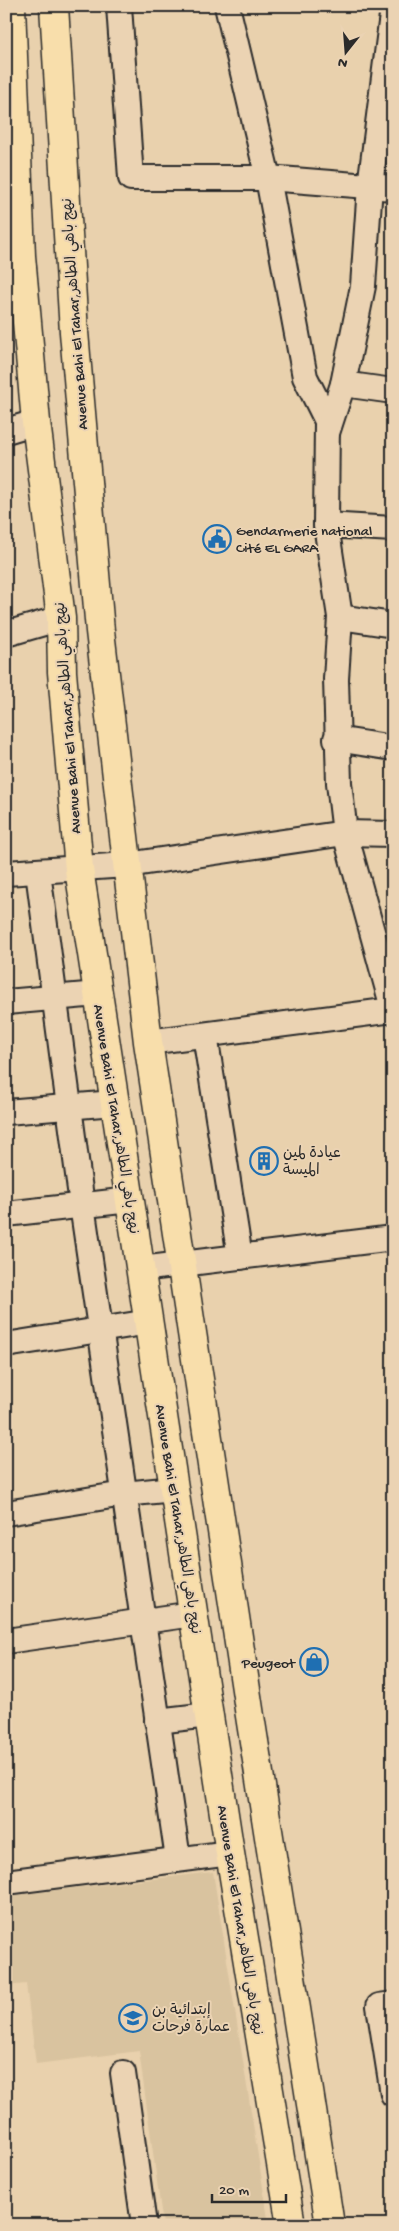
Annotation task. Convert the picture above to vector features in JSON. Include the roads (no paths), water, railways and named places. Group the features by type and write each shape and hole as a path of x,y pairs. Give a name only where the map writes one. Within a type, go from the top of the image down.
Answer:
{"main road":[{"name":"Avenue Bahi El Tahar,نهج باهي الطاهر","path":"11,6 13,256 61,618 62,672 79,870 230,1853 291,2225"},
{"name":"Avenue Bahi El Tahar,نهج باهي الطاهر","path":"54,6 75,351 100,631 148,1042 251,1726 330,2225"}],"street":[{"path":"119,6 131,178 268,178 381,187"},
{"path":"148,1042 393,1009 345,832 338,783 336,679 340,617 326,525 327,421 305,377 268,178 228,6"},
{"path":"326,437 343,384 381,187 393,7"},
{"path":"343,384 393,391"},
{"path":"6,430 36,422"},
{"path":"326,525 393,529"},
{"path":"340,617 393,624"},
{"path":"6,634 61,618"},
{"path":"336,739 393,748"},
{"path":"6,873 79,870 127,865 345,832 393,834"},
{"path":"38,872 82,1205 178,1860"},
{"path":"6,1002 98,994"},
{"path":"205,1034 240,1257"},
{"path":"6,1112 114,1103"},
{"path":"6,1214 130,1200"},
{"path":"141,1269 393,1238"},
{"path":"6,1345 149,1322"},
{"path":"6,1513 124,1494 174,1489"},
{"path":"6,1641 193,1614"},
{"path":"157,1721 209,1715"},
{"path":"6,1882 230,1853"},
{"path":"393,2004 379,2006 393,2094"},
{"path":"123,2073 144,2225"}],"place":[{"name":"Gendarmerie national Cité EL GARA","path":"217,539"},
{"name":"عيادة لمين الميسة","path":"264,1161"},
{"name":"Peugeot","path":"314,1662"},
{"name":"إبتدائية بن عمارة فرحات","path":"133,2018"}]}
